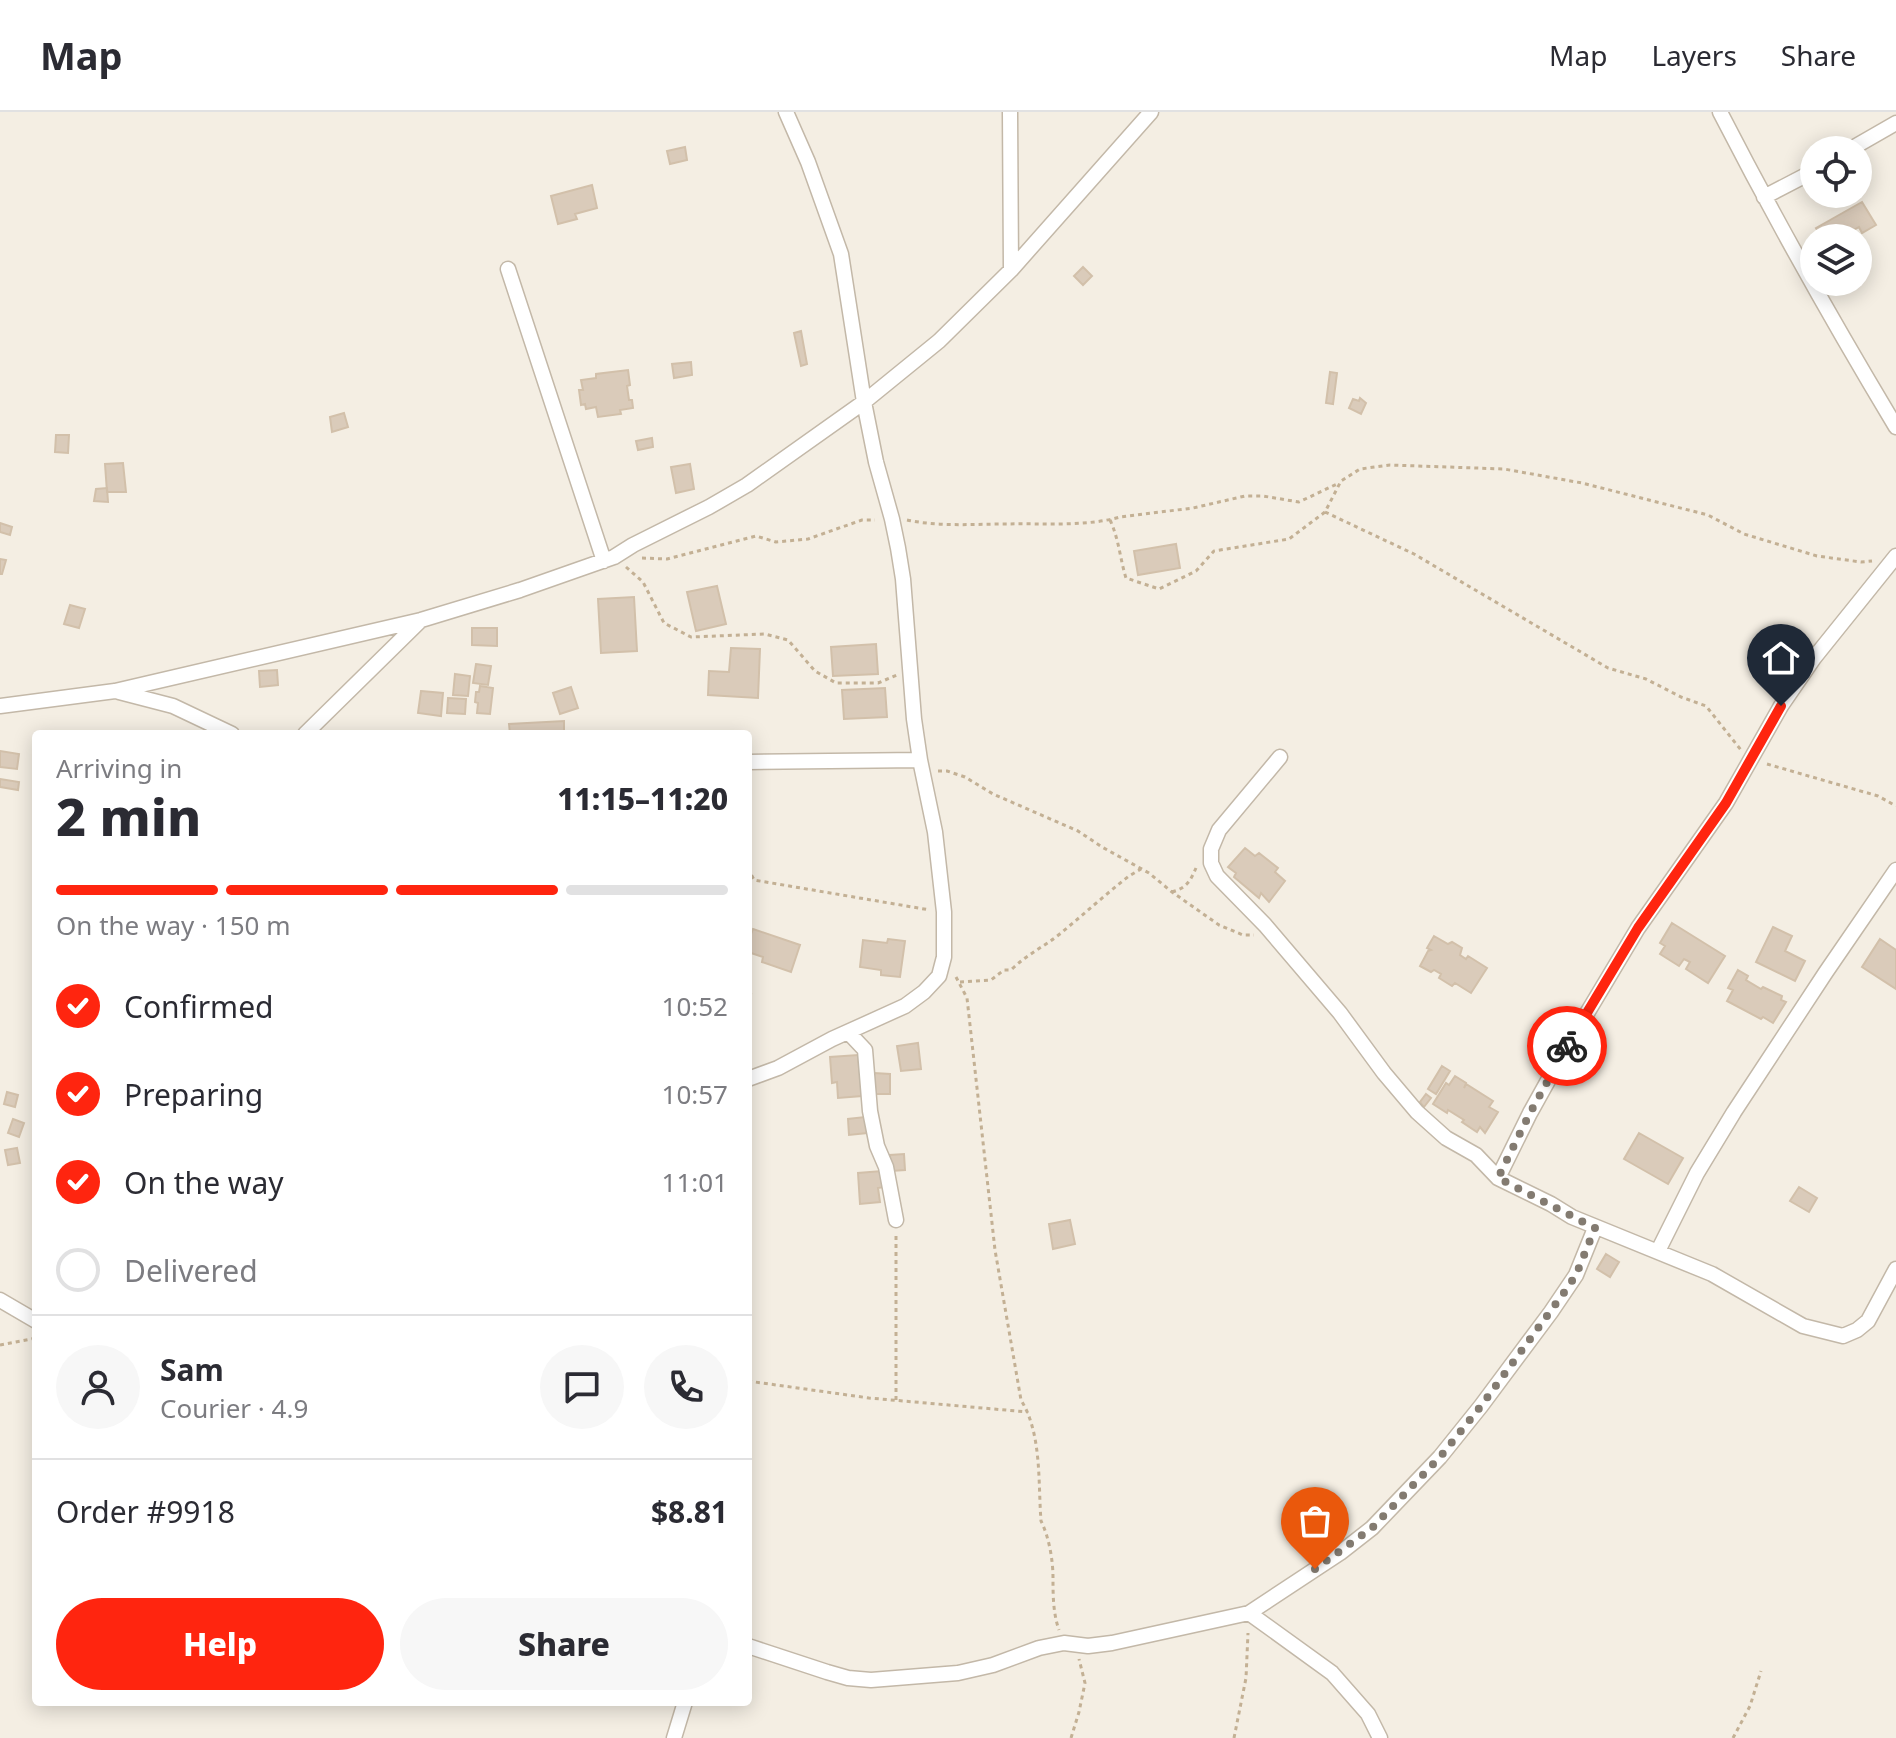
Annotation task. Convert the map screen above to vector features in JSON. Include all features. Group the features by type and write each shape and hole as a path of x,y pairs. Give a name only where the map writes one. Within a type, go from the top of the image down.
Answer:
{"street":[{"path":"752,1078 905,1006 939,976 944,957 944,912 935,832 914,719 903,579 892,519 864,402 841,254 808,162 786,112"},
{"path":"1010,112 1011,270"},
{"path":"0,706 115,691 421,620 609,559 747,485 864,402 939,341 1011,270 1151,112"},
{"path":"1720,112 1840,335 1896,427"},
{"path":"1872,137 1896,123"},
{"path":"1764,197 1800,178"},
{"path":"508,269 609,559"},
{"path":"1498,1178 1530,1113 1638,928 1726,803 1781,706 1814,658 1894,558"},
{"path":"309,730 421,620"},
{"path":"115,691 173,706 224,730"},
{"path":"1280,757 1219,830 1211,849 1211,863 1217,876 1265,925 1340,1013 1417,1112 1446,1138 1476,1155 1498,1178 1595,1228 1712,1274 1803,1326 1843,1336 1857,1330 1868,1321 1896,1269"},
{"path":"752,762 921,766"},
{"path":"1658,1251 1697,1173 1734,1112 1896,870"},
{"path":"848,1032 865,1050 870,1111 877,1146 886,1167 896,1220"},
{"path":"752,1647 848,1678 871,1680 958,1673 993,1665 1039,1648 1112,1643 1249,1613 1372,1528 1440,1457 1568,1288 1595,1228"},
{"path":"0,1300 32,1319"},
{"path":"1249,1613 1332,1673 1368,1714 1380,1738"},
{"path":"674,1738 684,1706"}],"path":[{"path":"609,559 667,559 756,536 776,542 808,539 862,520 892,519 963,525 1052,524 1110,520 1193,508 1245,496 1299,502 1340,483 1360,469 1390,465 1504,469 1582,483 1708,515 1744,534 1817,556 1861,562 1894,558"},
{"path":"1110,520 1118,537 1119,557 1126,578 1159,589 1196,571 1214,551 1289,539 1325,512 1340,483"},
{"path":"1325,512 1414,554 1608,668 1646,679 1706,706 1749,760 1878,796 1896,806"},
{"path":"609,559 643,582 664,623 691,637 765,634 788,640 815,671 836,683 878,683 910,670"},
{"path":"921,766 965,777 993,794 1078,831 1149,873 1219,925 1243,935 1258,935"},
{"path":"1172,892 1185,888 1200,860 1211,849"},
{"path":"939,976 959,982 991,980 1004,970 1011,970 1027,954 1037,951 1141,869"},
{"path":"752,876 754,880 944,912"},
{"path":"944,957 967,998 1000,1279 1021,1400 1028,1412 1035,1444 1041,1521 1046,1532 1053,1577 1057,1625 1070,1644 1085,1683 1071,1738"},
{"path":"896,1220 896,1400"},
{"path":"0,1345 32,1339"},
{"path":"752,1382 896,1400 1028,1412"},
{"path":"1234,1738 1246,1678 1249,1613"},
{"path":"1733,1738 1750,1706 1761,1671"}],"building":[{"path":"685,147 687,160 670,164 667,151"},
{"path":"592,185 597,208 575,214 577,219 558,224 551,196"},
{"path":"1851,208 1866,208 1876,225 1872,227 1872,224 1823,224"},
{"path":"1083,267 1092,276 1083,285 1074,276"},
{"path":"801,331 807,364 801,366 794,333"},
{"path":"691,362 692,375 674,378 672,364"},
{"path":"628,370 630,385 627,386 633,408 620,410 621,414 598,417 596,407 586,409 585,404 581,405 581,380 596,378 596,374"},
{"path":"1330,372 1337,373 1333,404 1326,403"},
{"path":"1360,398 1366,403 1361,414 1349,408 1353,399 1359,401"},
{"path":"344,413 348,427 332,432 330,417"},
{"path":"56,435 69,435 68,453 55,452"},
{"path":"652,438 653,447 638,450 636,441"},
{"path":"123,463 126,492 107,492 105,464"},
{"path":"690,464 694,489 676,493 671,467"},
{"path":"107,488 108,502 94,501 96,489"},
{"path":"0,523 12,527 10,535 0,532"},
{"path":"1176,544 1180,568 1138,575 1134,551"},
{"path":"0,559 6,560 2,574 0,574"},
{"path":"717,586 726,624 696,631 687,592"},
{"path":"634,597 637,651 601,653 598,599"},
{"path":"70,605 85,609 79,628 64,624"},
{"path":"472,628 497,628 497,646 472,645"},
{"path":"876,644 878,674 833,676 831,647"},
{"path":"731,648 760,649 758,698 708,695 709,671 729,672"},
{"path":"476,664 491,666 488,685 473,683"},
{"path":"277,670 278,685 260,687 259,671"},
{"path":"455,674 470,676 468,696 453,695"},
{"path":"480,686 493,688 490,714 477,713 476,692 479,692"},
{"path":"571,687 578,708 560,714 553,693"},
{"path":"885,688 887,717 844,719 842,690"},
{"path":"421,691 443,693 441,716 418,713"},
{"path":"448,698 466,699 465,714 447,713"},
{"path":"564,721 564,730 510,730 509,724"},
{"path":"0,751 19,754 17,769 0,767"},
{"path":"0,779 19,782 18,790 0,787"},
{"path":"1245,848 1255,856 1259,853 1278,868 1275,872 1285,881 1269,902 1261,893 1259,898 1234,877 1236,873 1228,867"},
{"path":"1672,923 1725,956 1708,983 1686,969 1690,962 1684,959 1679,966 1660,954 1665,946 1660,943"},
{"path":"1773,927 1792,936 1785,951 1805,961 1795,981 1756,962"},
{"path":"753,929 800,945 791,972 762,962 763,957 752,953"},
{"path":"1434,936 1462,948 1460,955 1466,959 1468,956 1487,968 1471,993 1439,978 1441,974 1434,970 1431,972 1420,966 1431,950 1427,948"},
{"path":"888,939 905,941 900,977 881,975 881,970 860,967 863,940 887,943"},
{"path":"1880,939 1896,950 1896,989 1862,967"},
{"path":"1738,970 1748,976 1746,980 1782,996 1781,1000 1786,1002 1773,1023 1727,1001 1733,990 1728,988"},
{"path":"918,1043 921,1069 901,1071 897,1046"},
{"path":"858,1055 862,1096 838,1098 837,1082 832,1083 830,1057"},
{"path":"1442,1066 1450,1071 1436,1094 1428,1089"},
{"path":"874,1073 890,1074 890,1094 874,1094"},
{"path":"1455,1076 1466,1083 1464,1088 1466,1084 1493,1101 1489,1107 1498,1112 1485,1133 1480,1127 1477,1132 1462,1122 1464,1120 1433,1104 1446,1083 1449,1085"},
{"path":"7,1092 18,1095 15,1107 4,1104"},
{"path":"1426,1094 1431,1098 1424,1107 1420,1102"},
{"path":"865,1117 867,1133 849,1135 848,1119"},
{"path":"13,1119 24,1123 19,1137 8,1133"},
{"path":"1639,1133 1683,1158 1668,1184 1624,1159"},
{"path":"17,1148 20,1163 8,1165 5,1150"},
{"path":"904,1154 905,1170 891,1171 890,1155"},
{"path":"882,1171 884,1187 878,1188 880,1202 860,1204 858,1173"},
{"path":"1799,1187 1817,1198 1809,1212 1790,1201"},
{"path":"1070,1220 1075,1244 1053,1249 1049,1224"},
{"path":"1606,1254 1619,1262 1610,1277 1597,1269"}],"way so far":[{"path":"1315,1569 1372,1528 1440,1457 1576,1275 1595,1228 1498,1178 1567,1046"}],"route":[{"path":"1567,1046 1638,928 1726,803 1781,706"}]}
